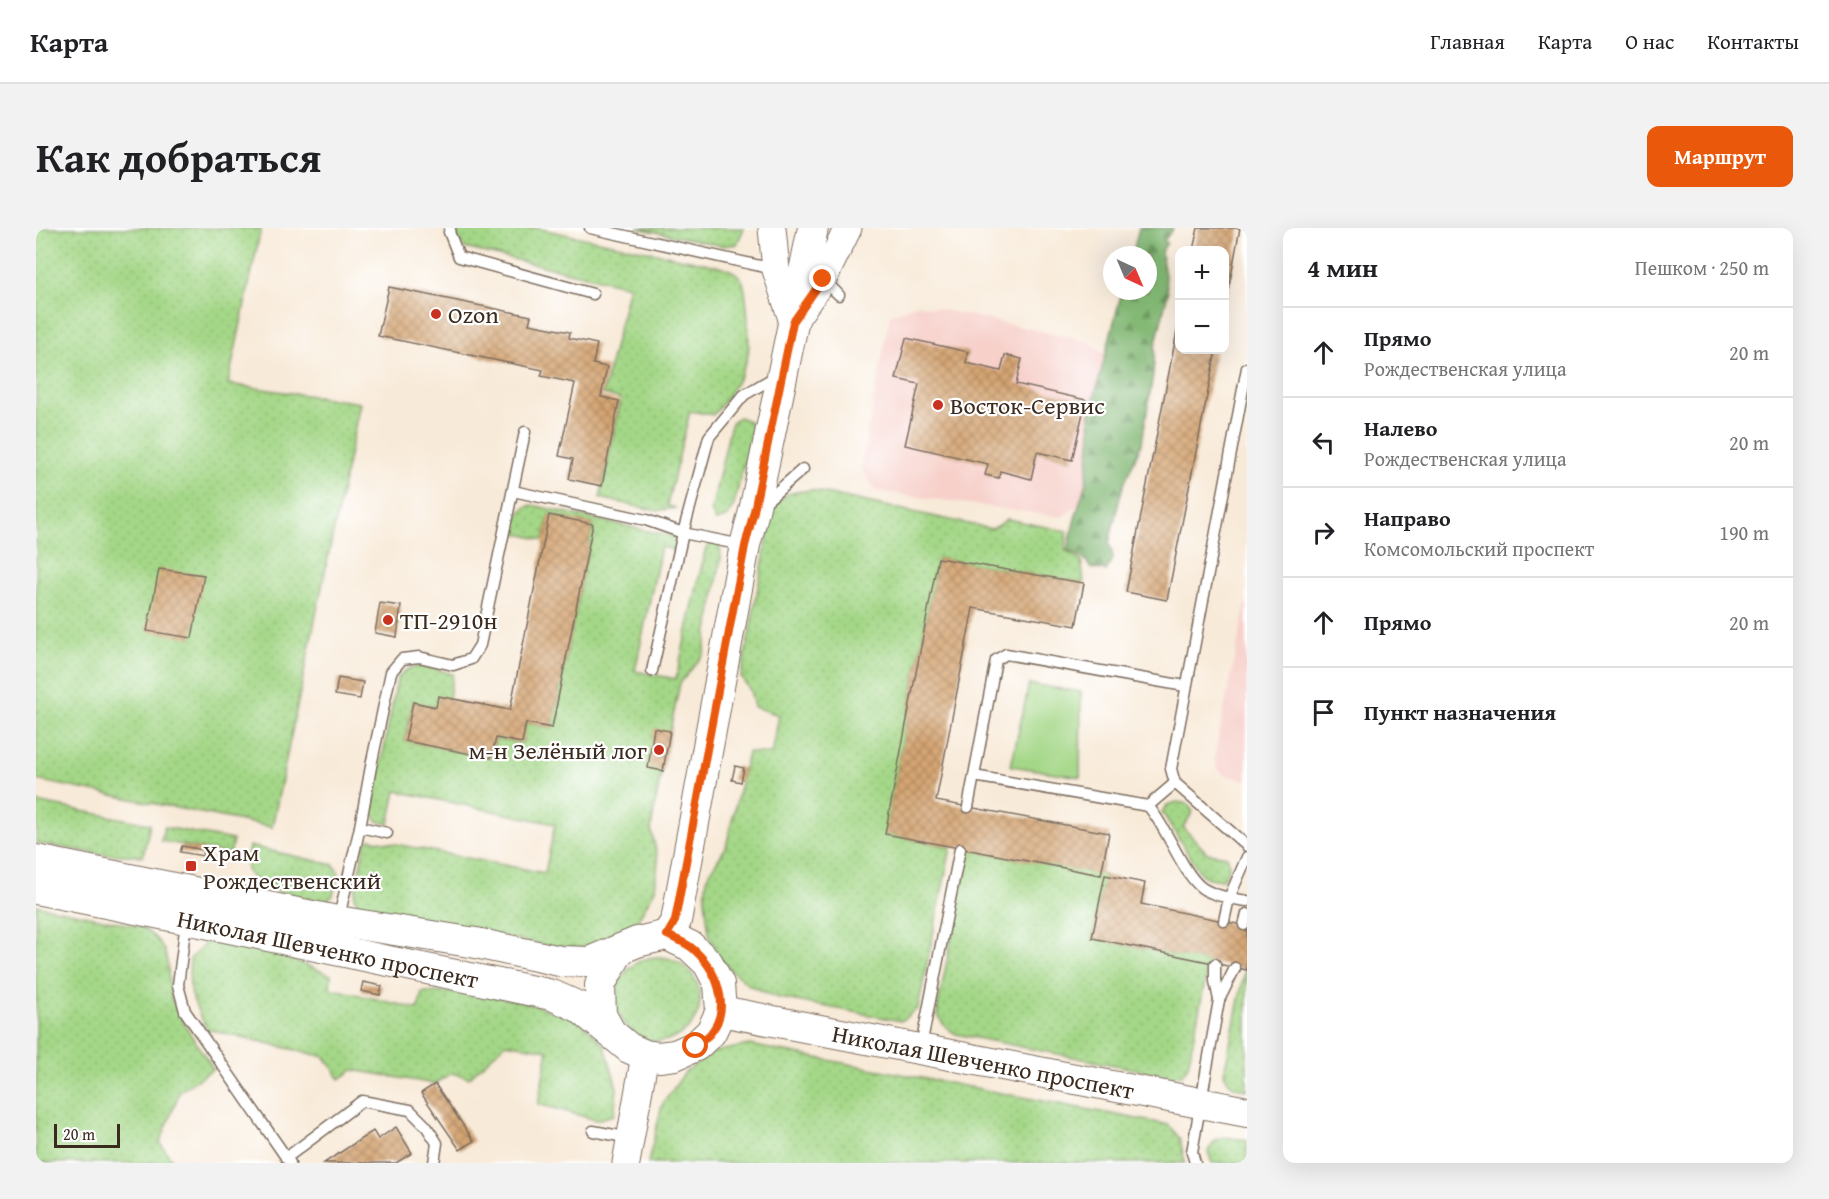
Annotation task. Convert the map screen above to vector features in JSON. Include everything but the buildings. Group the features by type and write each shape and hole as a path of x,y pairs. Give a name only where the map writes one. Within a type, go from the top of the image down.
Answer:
{"main road":[{"path":"667,935 675,921 745,546 813,228"},
{"name":"Николая Шевченко проспект","path":"36,860 338,921 476,943 560,961 589,962 619,951"},
{"name":"Николая Шевченко проспект","path":"36,889 552,995 579,1007 611,1033"},
{"path":"667,935 690,946 708,963 719,984 721,1011 711,1032 696,1046 675,1055 659,1057 645,1055 629,1048 611,1033 602,1015 600,985 619,951 637,942 667,935"},
{"name":"Николая Шевченко проспект","path":"721,1011 1247,1112"}],"street":[{"path":"772,228 776,270 793,322 831,287 848,228"},
{"path":"628,1150 645,1055"}],"lane":[{"path":"450,228 449,232 459,257 593,294"},
{"path":"590,228 776,270"},
{"path":"1247,368 1171,769 1175,783 1247,846"},
{"path":"652,671 683,533 709,437 744,395 783,372"},
{"path":"338,921 360,827 391,672 402,659 419,657 453,665 471,659 480,645 525,432"},
{"path":"754,511 803,469"},
{"path":"513,490 646,520 683,533 745,546"},
{"path":"968,807 996,660 1006,654 1185,686"},
{"path":"974,776 1148,806 1192,878 1203,889 1229,898 1247,901"},
{"path":"1148,806 1175,783"},
{"path":"360,827 387,833"},
{"path":"921,1049 960,849"},
{"path":"1224,921 1229,898 1247,857"},
{"path":"186,919 177,985 185,1011 288,1161 362,1101 410,1110 426,1126 436,1143 434,1163"},
{"path":"1215,963 1215,981 1219,1000"},
{"path":"1196,1163 1192,1152 1219,1000 1235,968"},
{"path":"593,1131 628,1150"}],"shaded area":[{"path":"917,304 1090,342 1110,359 1089,499 1061,517 876,491 861,468 890,315"},
{"path":"1247,599 1247,780 1225,775 1217,768 1214,758"}],"green space":[{"path":"36,228 261,228 228,384 360,403 272,827 36,780"},
{"path":"458,228 536,228 723,267 740,277 744,285 748,316 748,354 734,386 713,415 690,411 667,505 675,508 657,511 600,498 621,399 603,394 629,286 465,248 457,236"},
{"path":"637,228 744,228 737,244 723,246"},
{"path":"1139,228 1173,228 1164,241 1167,243 1161,252 1168,293 1155,347 1153,375 1142,442 1122,489 1109,543 1113,557 1106,571 1091,568 1083,557 1068,551 1086,482 1091,435 1090,414 1120,300 1157,300 1157,246 1134,246"},
{"path":"739,417 751,422 751,433 734,505 727,517 716,521 711,511 730,428 733,421"},
{"path":"811,490 992,529 1007,519 1067,531 1066,551 1081,560 1084,583 938,558 885,834 951,847 918,1008 901,1021 775,997 749,985 732,971 717,954 709,934 705,899 707,877 726,847 748,752 772,754 779,715 754,707 750,690 741,677 773,509 781,499 789,494"},
{"path":"532,505 675,537 679,540 683,552 661,547 635,671 676,679 705,551 710,541 720,545 721,558 704,654 680,683 656,799 651,829 658,860 655,890 637,921 624,935 590,948 548,946 359,906 354,897 365,843 370,839 545,873 555,824 396,791 389,824 377,821 372,812 397,680 409,669 422,666 453,674 449,698 436,707 413,702 405,741 491,758 496,738 522,743 526,723 552,728 593,524 549,515 544,540 514,533 520,512"},
{"path":"1029,684 1081,692 1080,777 1011,766"},
{"path":"36,802 150,824 143,856 100,854 36,843"},
{"path":"1177,802 1188,804 1193,812 1183,827 1207,853 1227,856 1228,869 1221,880 1208,878 1201,874 1162,812 1167,805"},
{"path":"164,827 233,840 230,854 161,841"},
{"path":"249,846 334,865 339,873 333,895 325,902 273,890 263,885 249,874 247,860"},
{"path":"969,850 1105,875 1092,938 1209,962 1188,1066 1182,1075 1170,1076 956,1034 944,1025 937,1011"},
{"path":"36,905 141,927 155,938 164,950 172,1000 213,1069 180,1091 160,1143 174,1163 36,1163"},
{"path":"207,942 272,952 331,975 330,988 418,1009 422,992 476,993 526,1003 579,1019 605,1046 617,1088 614,1115 596,1120 538,1104 548,1050 506,1043 469,1078 452,1073 435,1084 353,1070 340,1079 325,1057 207,1029 192,996 189,970 190,959"},
{"path":"658,957 674,960 688,969 697,983 700,999 697,1015 688,1029 674,1038 658,1041 642,1038 628,1029 619,1015 616,999 619,983 628,969 642,960"},
{"path":"1245,970 1247,970 1247,1090 1232,1085 1224,1073"},
{"path":"749,1045 1169,1125 1180,1139 1185,1163 648,1163 662,1105 685,1072 714,1052"},
{"path":"1223,1137 1247,1140 1247,1163 1212,1163 1208,1151 1214,1142"}],"place":[{"name":"Ozon","path":"436,314"},
{"name":"Восток-Сервис","path":"938,405"},
{"name":"ТП-2910н","path":"388,620"},
{"name":"м-н Зелёный лог","path":"659,750"},
{"name":"Храм Рождественский","path":"191,866"}],"route":[{"path":"696,1046 711,1032 721,1011 719,984 708,963 690,946 667,935 675,921 745,546 793,322 823,279"}]}
